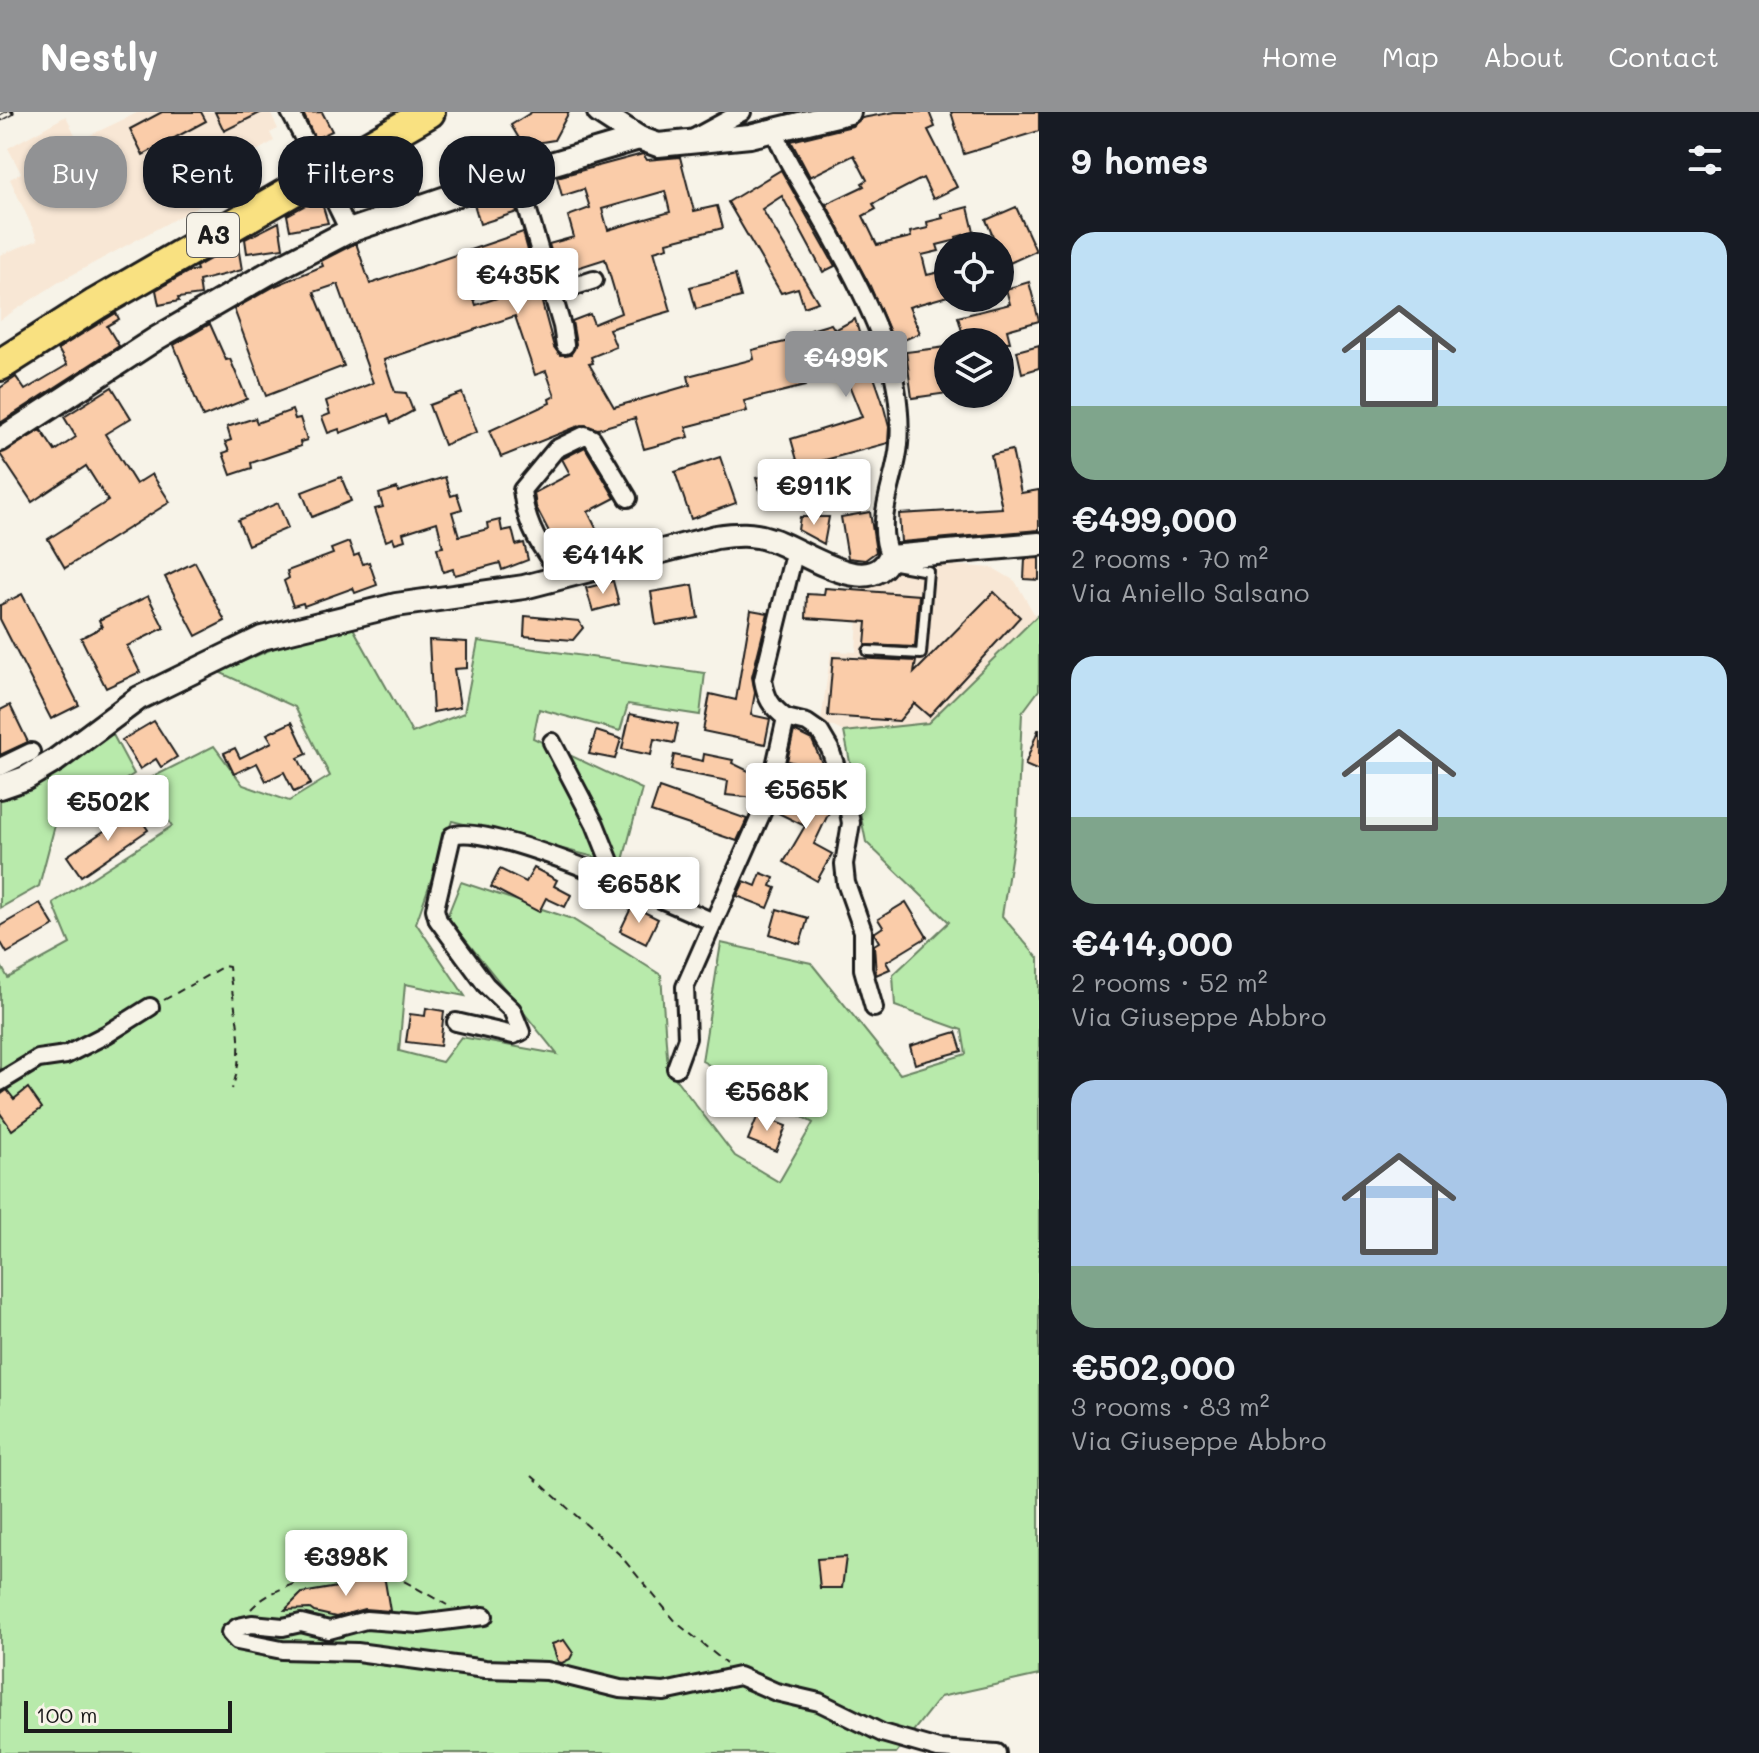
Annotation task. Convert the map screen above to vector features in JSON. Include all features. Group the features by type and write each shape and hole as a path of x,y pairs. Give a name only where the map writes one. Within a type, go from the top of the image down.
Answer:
{"highway":[{"name":"A3","path":"0,341 83,289 391,112"},
{"name":"A3","path":"0,365 148,273 429,112"}],"street":[{"path":"290,112 302,136"},
{"path":"598,112 639,138 658,145 750,136 849,112"},
{"path":"598,112 602,149"},
{"path":"688,142 742,112"},
{"path":"0,787 26,778 56,760 139,698 262,638 396,605 524,587 716,537 746,533 773,540 843,571 873,575 884,569 888,560 882,530 900,442 893,373 866,304 823,220 784,157 774,129"},
{"path":"750,136 784,157"},
{"path":"555,163 639,138"},
{"path":"0,440 157,338 274,270 349,231 439,200"},
{"path":"338,208 349,231"},
{"path":"527,208 565,345"},
{"path":"553,293 594,280"},
{"path":"564,577 542,552 524,513 522,490 556,449 585,435 592,438 628,498"},
{"path":"888,560 1039,544"},
{"path":"795,550 763,680 773,709 820,732 830,749 851,823 844,864 846,883 863,931 863,969 874,1008"},
{"path":"676,1068 687,1038 685,987 706,946 713,922 767,801 786,718"},
{"path":"552,742 595,824 617,879"},
{"path":"0,767 31,752"},
{"path":"456,1022 513,1035 521,1032 512,1010 486,985 438,920 435,909 452,836 460,832 489,836 617,879 713,922"},
{"path":"0,1082 38,1059 66,1055 150,1007"},
{"path":"476,1617 419,1624 366,1620 329,1630 301,1623 283,1627 252,1624 238,1627 230,1633 237,1641 282,1650 357,1652 485,1669 547,1671 620,1689 664,1692 739,1676 776,1692 819,1702 882,1733 938,1749 997,1753"}],"lane":[{"path":"868,651 921,654 928,571 888,560"}],"path":[{"path":"150,1007 224,966 229,967 241,1032 238,1070 232,1089"},
{"path":"532,1476 619,1554 677,1623 739,1676"},
{"path":"250,1609 260,1599 289,1586 352,1570 390,1567 402,1580 476,1617"}],"shaded area":[{"path":"139,112 270,112 278,129 270,133 274,141 262,148 262,136 143,136 143,208 195,208 59,282 0,320 0,255 38,240 10,179 21,173 8,148 24,139 24,208 127,208 127,136 89,136"},
{"path":"66,116 76,136 30,136"},
{"path":"908,562 993,568 1015,581 1036,617 928,723 844,732 821,721 831,651 856,652 860,585 889,576"}],"green space":[{"path":"1039,614 1039,690 1022,713 1017,821 1002,916 1039,959 1039,1675 940,1697 896,1753 0,1753 0,964 8,978 70,944 53,903 172,826 145,781 214,746 243,785 289,801 330,776 295,707 219,672 279,646 353,628 412,733 464,713 478,641 705,673 700,715 628,704 620,731 539,709 533,738 642,789 622,864 452,821 416,923 465,996 405,984 399,1051 442,1062 461,1037 557,1054 447,917 461,882 572,919 661,975 668,1069 735,1156 779,1182 813,1123 702,1061 721,943 811,963 900,1074 966,1054 962,1030 895,1006 893,975 949,922 866,842 844,732 928,723"},
{"path":"112,733 134,774 55,825 39,886 0,908 0,775"}],"building":[{"path":"162,112 201,112 206,121 178,136 143,136 143,155 130,129"},
{"path":"215,112 262,112 224,131"},
{"path":"322,112 332,131 314,136 303,113"},
{"path":"532,112 569,112 555,138 518,136 511,125"},
{"path":"895,112 929,112 935,127 928,130 957,187 933,199 923,178 873,204 876,209 863,216 877,245 911,237 910,232 928,228 927,222 943,218 941,214 968,207 974,232 934,232 934,252 922,255 927,275 934,273 934,300 909,307 920,333 895,344 870,286 826,204 864,186 862,183 867,180 854,155 810,177 791,141 852,126 862,118"},
{"path":"951,112 1039,112 1039,131 964,154"},
{"path":"643,154 647,160 680,157 694,211 717,206 723,228 667,242 668,247 654,251 671,311 609,329 616,347 591,357 593,363 589,364 614,407 690,385 688,376 754,359 752,350 793,340 805,386 744,401 747,411 686,427 689,437 644,449 635,418 598,429 581,425 501,457 489,431 550,403 549,399 555,396 546,371 535,375 515,316 384,360 395,392 406,393 413,411 391,423 388,415 340,433 339,429 328,433 322,417 330,414 326,401 373,383 338,284 314,292 344,366 266,396 234,309 275,286 323,266 321,261 356,243 370,284 523,232 554,347 560,355 571,354 576,344 572,321 590,314 594,324 621,313 605,259 558,274 549,244 574,237 568,216 590,208 584,189 562,196 557,177","holes":["665,191 670,212 608,230 602,209","496,256 500,268 512,264 521,290 476,305 463,267"]},
{"path":"781,170 835,266 823,272 782,196 762,209 818,302 804,307 798,288 781,293 728,202"},
{"path":"1016,207 1036,251 1014,261 1014,232 991,232 986,220"},
{"path":"300,208 323,208 328,223 290,230 287,215"},
{"path":"475,208 516,208 517,212 480,224"},
{"path":"279,222 283,248 247,253 245,239"},
{"path":"238,246 242,270 199,281 201,295 178,298 179,301 159,305 156,290"},
{"path":"735,275 741,297 696,309 690,287"},
{"path":"1029,282 1039,321 1014,328 961,328 958,317 978,312 1014,312 1014,287"},
{"path":"116,313 119,319 107,326 119,346 0,423 0,388 16,377 25,390 67,365 58,349"},
{"path":"855,319 866,356 863,358 867,357 882,400 889,427 888,443 799,467 791,439 862,417 843,370 825,376 811,330 831,324 835,330"},
{"path":"210,324 226,360 230,359 247,399 203,417 174,345"},
{"path":"1039,345 1039,368 1022,373 1017,351"},
{"path":"934,349 934,395 912,398 906,352"},
{"path":"112,387 131,418 105,434 136,484 152,474 170,502 65,568 48,539 108,501 86,466 32,502 0,454 41,430 55,451 76,437 64,417"},
{"path":"462,393 477,432 444,445 429,405"},
{"path":"292,410 295,419 300,418 307,440 300,442 301,446 251,463 252,468 231,475 223,453 229,451 225,442 231,440 227,427 255,418 257,423"},
{"path":"585,447 615,498 588,512 602,540 577,553 569,538 556,545 536,507 534,493 570,474 562,459"},
{"path":"1012,450 1021,493 1039,490 1039,530 901,542 899,514 1002,508 991,455"},
{"path":"720,457 736,503 691,519 675,472"},
{"path":"780,471 788,497 764,504 756,478"},
{"path":"341,477 351,501 312,517 302,492"},
{"path":"445,477 451,496 457,494 462,509 452,512 459,536 488,529 487,523 500,520 502,531 512,529 516,545 524,543 528,560 502,570 500,563 455,575 453,569 443,572 437,548 443,547 437,522 403,533 405,540 395,543 393,538 386,541 375,509 383,507 379,494 397,488 398,492"},
{"path":"278,503 288,528 248,545 238,520"},
{"path":"870,512 876,552 865,560 848,558 841,517"},
{"path":"800,517 829,517 824,544 798,530"},
{"path":"349,542 354,556 359,554 363,564 369,562 377,585 355,593 353,588 304,606 303,603 293,606 284,581 289,578 287,571 333,554 331,549"},
{"path":"1039,558 1039,580 1024,579 1025,559"},
{"path":"195,562 225,621 196,636 165,577"},
{"path":"613,581 619,604 593,611 586,588"},
{"path":"693,585 698,618 656,625 651,592"},
{"path":"825,588 919,595 915,647 865,645 867,622 806,618 807,594 824,595"},
{"path":"994,592 1020,617 929,716 914,703 899,721 828,716 833,657 916,661 914,673"},
{"path":"22,594 79,705 51,719 0,619 0,605"},
{"path":"148,596 164,628 127,646 140,672 106,688 81,638 102,627 99,620"},
{"path":"751,610 768,613 752,677 755,693 751,715 770,719 765,744 703,731 710,694 736,700"},
{"path":"525,616 579,621 583,628 573,640 524,636"},
{"path":"429,640 467,642 467,668 454,669 460,707 433,712"},
{"path":"10,705 28,742 0,755 0,710"},
{"path":"630,714 678,724 674,743 654,739 651,755 622,749"},
{"path":"154,721 177,757 161,767 156,759 140,769 122,740"},
{"path":"292,722 307,754 298,758 311,784 294,792 284,772 266,781 257,763 234,774 224,753 235,748 240,758 272,742 267,734"},
{"path":"1039,730 1039,771 1025,765"},
{"path":"596,731 621,739 615,759 589,754"},
{"path":"794,731 812,740 828,777 797,774 800,764 787,761"},
{"path":"704,754 733,760 732,763 761,777 756,798 726,795 728,781 671,770 674,755 703,761"},
{"path":"782,787 815,803 820,795 834,802 814,844 832,854 817,881 784,862 805,826 774,811"},
{"path":"659,788 747,819 737,841 651,812"},
{"path":"135,810 148,830 81,876 67,856"},
{"path":"640,867 664,876 660,887 636,877"},
{"path":"534,868 557,880 554,886 571,895 565,907 546,898 539,912 491,887 500,869 526,882"},
{"path":"761,873 774,878 771,886 776,888 768,908 737,896 744,881 756,886"},
{"path":"906,902 927,937 886,962 890,969 876,975 874,945 879,942 874,933 883,927 878,919"},
{"path":"40,903 54,926 7,953 0,941 0,926"},
{"path":"632,906 658,919 646,944 620,931"},
{"path":"777,909 808,918 800,944 770,934"},
{"path":"426,1008 444,1011 440,1046 406,1042 410,1014 425,1016"},
{"path":"956,1032 962,1051 915,1064 910,1046"},
{"path":"28,1088 42,1108 12,1130 0,1113 0,1095 7,1090 14,1099"},
{"path":"758,1115 786,1126 776,1151 748,1140"},
{"path":"846,1557 842,1588 820,1588 817,1559"},
{"path":"379,1575 385,1581 390,1611 364,1609 336,1617 310,1609 285,1610 302,1593 337,1587 332,1582 342,1577 348,1583"},
{"path":"564,1640 573,1653 570,1659 562,1663 558,1662 552,1644"}],"railway":[{"path":"0,118 11,112"}]}
